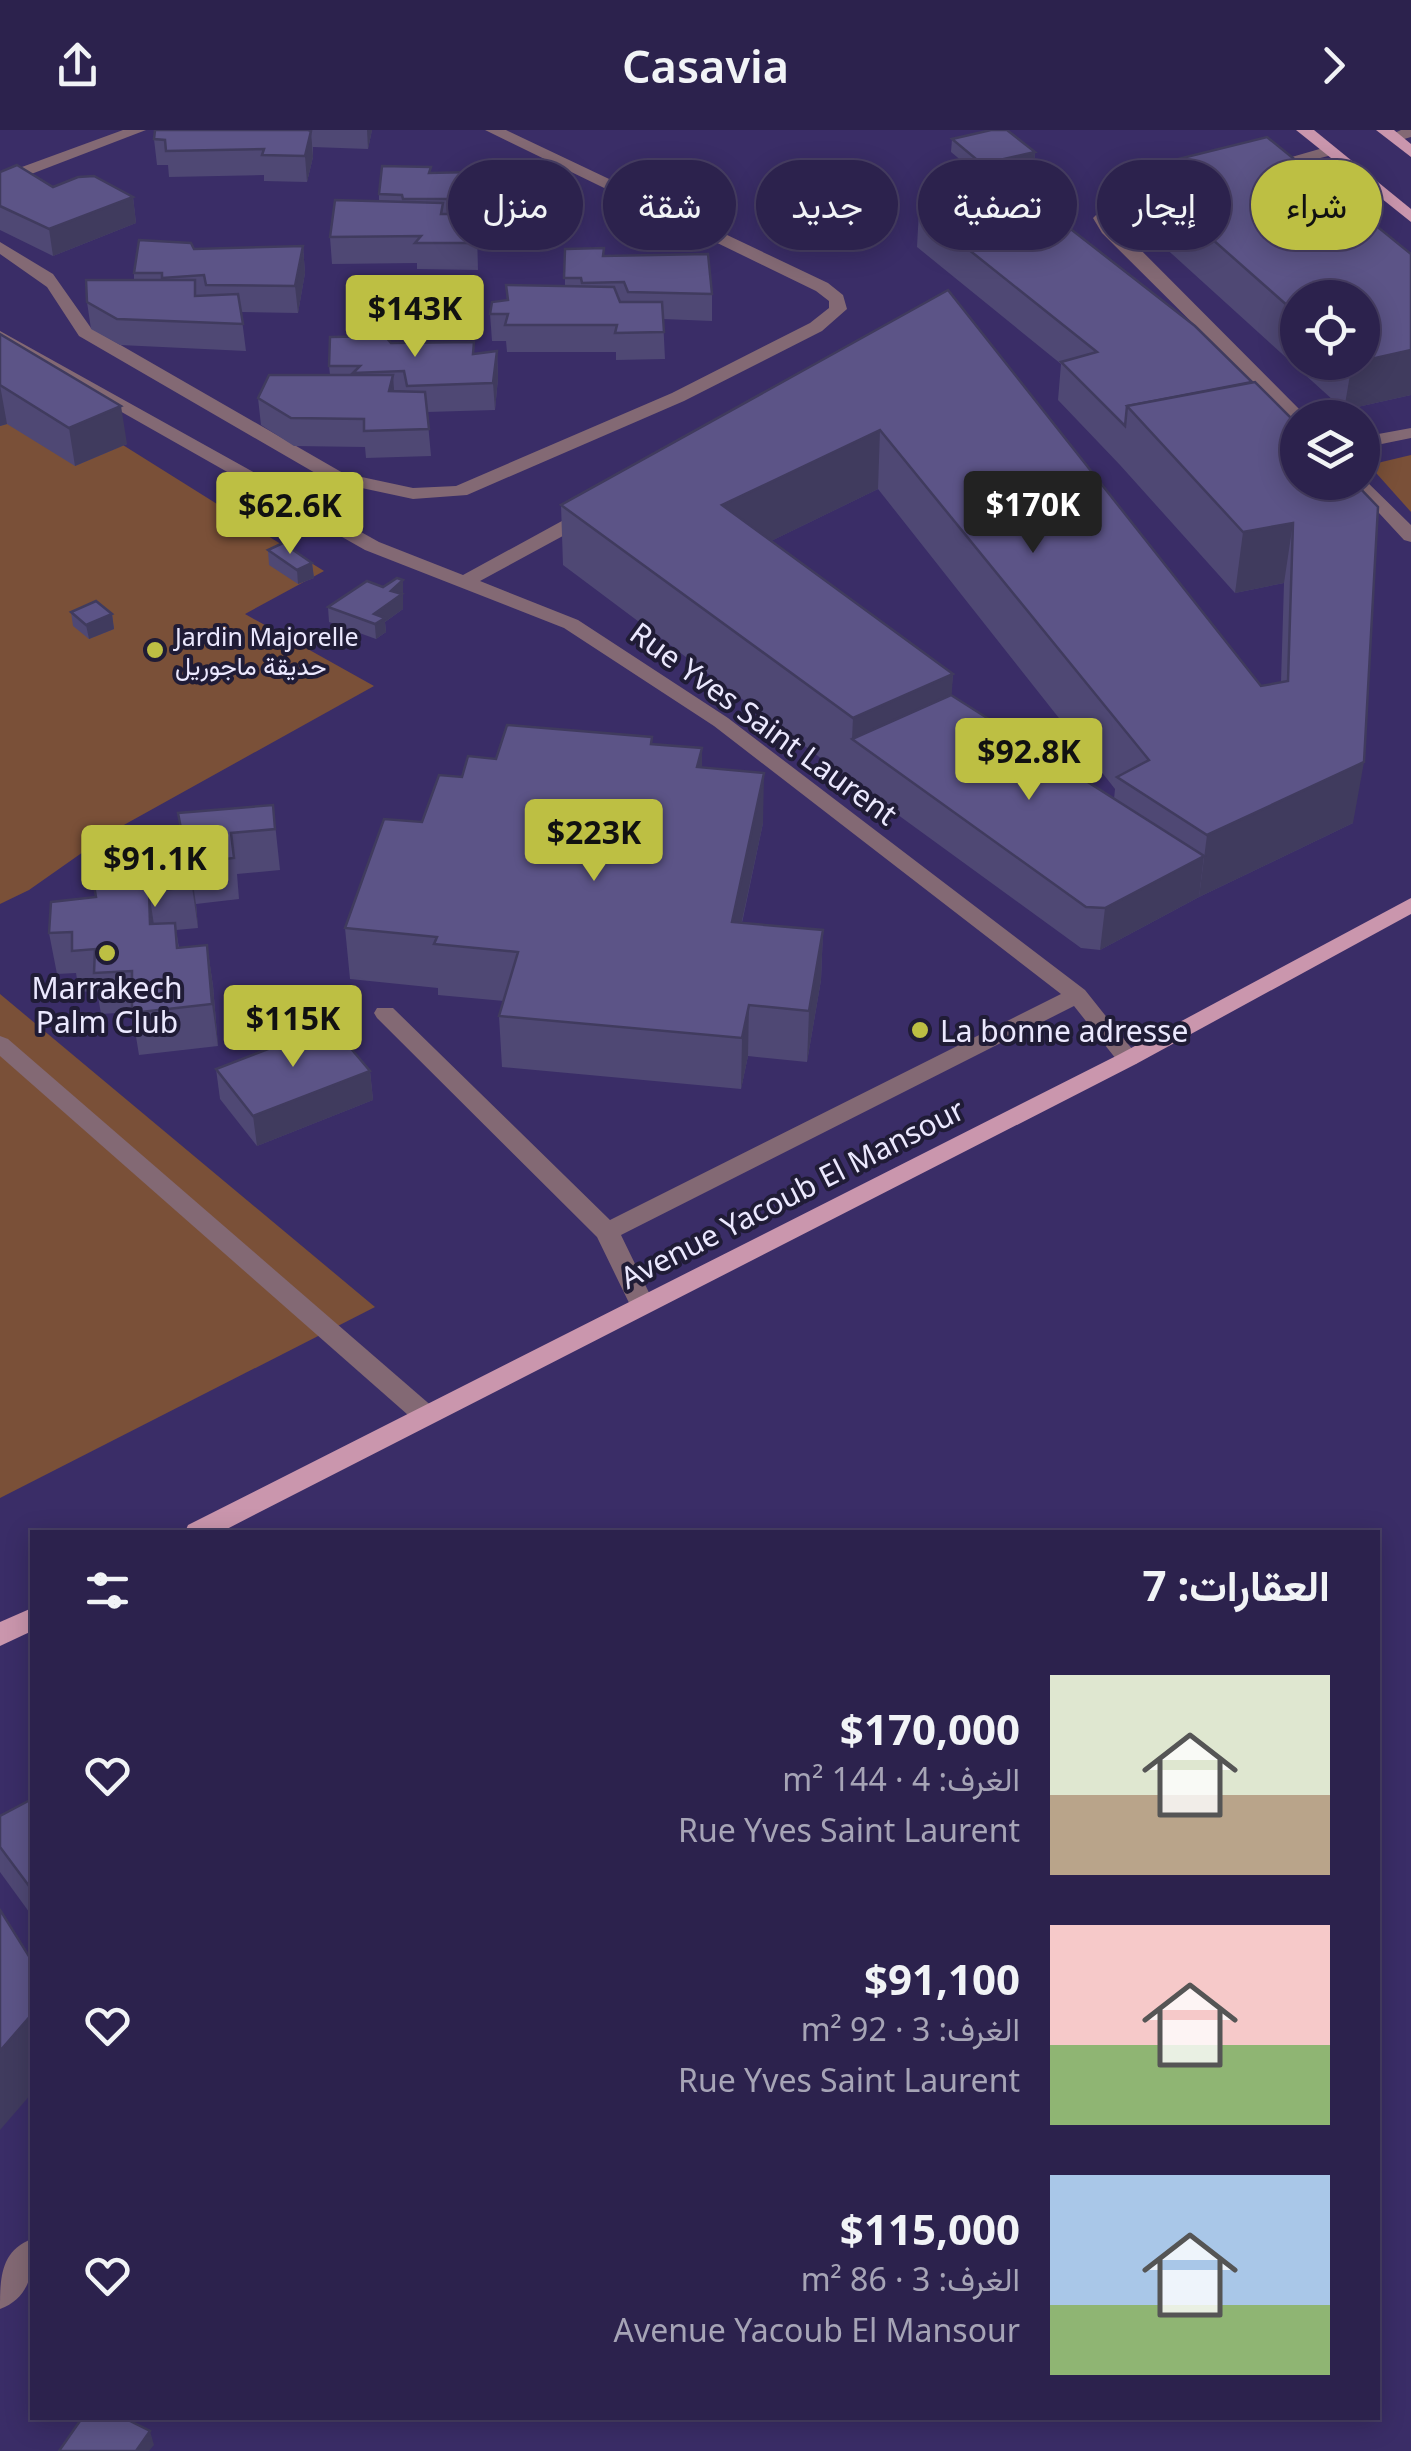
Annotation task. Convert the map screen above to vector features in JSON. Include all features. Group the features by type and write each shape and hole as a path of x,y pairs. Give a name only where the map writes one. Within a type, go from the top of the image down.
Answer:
{"main road":[{"path":"1304,130 1411,218"},
{"path":"1389,134 1411,152"},
{"name":"Avenue Yacoub El Mansour","path":"202,1530 1128,1058 1411,905"},
{"path":"0,1636 30,1619"}],"street":[{"path":"0,180 138,130"},
{"path":"0,247 41,272 58,289 75,322 85,332 202,400 336,477 375,488 433,496 460,490 678,397 816,326 838,310 836,300 822,287 493,130"},
{"path":"1389,134 1411,132"},
{"path":"1244,172 1330,151"},
{"path":"1129,250 1280,400"},
{"name":"Rue Yves Saint Laurent","path":"0,336 372,546 571,624 656,676 1077,995 1128,1058"},
{"path":"1380,439 1411,433"},
{"path":"1378,500 1411,536"},
{"path":"466,582 604,506"},
{"path":"606,1232 1077,995"},
{"path":"386,1013 606,1232 642,1305"},
{"path":"0,1044 425,1415"},
{"path":"0,2294 30,2256"}],"shaded area":[{"name":"Jardin Majorelle حديقة ماجوريل","path":"0,368 324,571 245,614 374,686 113,831 29,890 0,904"},
{"path":"1411,455 1411,512 1380,477 1380,462"},
{"path":"0,994 375,1307 0,1498"}],"building":[{"path":"155,130 311,131 305,156 262,155 264,149 166,151 165,140 154,139"},
{"path":"1007,130 1035,152 1000,160 977,160 952,139"},
{"path":"1267,137 1295,160 1251,160 1251,250 1382,250 1382,230 1411,254 1411,350 1380,357 1380,280 1280,280 1280,299 1224,250 1231,250 1231,160 1174,160"},
{"path":"17,165 53,187 78,177 94,176 133,197 49,229 0,206 0,172"},
{"path":"382,166 431,167 429,173 448,173 448,199 403,199 402,195 379,194"},
{"path":"335,200 443,203 441,214 448,214 448,243 415,243 421,236 330,237"},
{"path":"1077,234 1195,326 1252,382 1127,406 1125,426 1061,362 1097,352 969,250 1077,250"},
{"path":"139,240 191,243 194,249 303,246 295,286 206,285 204,275 162,278 162,273 134,273"},
{"path":"603,248 603,256 708,254 712,294 628,292 624,282 582,283 581,278 564,278 565,250"},
{"path":"86,280 195,280 195,296 238,294 243,324 117,319 87,302"},
{"path":"506,285 614,287 620,302 662,302 664,332 615,333 617,325 505,325 508,314 490,314 492,302 508,300"},
{"path":"948,290 1261,686 1288,681 1293,523 1243,532 1127,406 1255,382 1280,407 1280,500 1371,500 1378,507 1364,762 1207,835 1117,777 1149,760 880,430 722,505 953,674 853,718 561,505"},
{"path":"0,334 121,406 69,428 0,385"},
{"path":"385,336 391,343 474,342 473,354 497,351 493,383 407,386 404,371 353,373 360,366 329,366 330,337"},
{"path":"269,375 393,375 389,391 425,392 429,429 364,431 364,419 291,418 258,398"},
{"path":"283,543 312,563 297,570 268,550"},
{"path":"397,578 403,580 391,591 402,594 374,614 385,618 375,624 328,607 367,581 383,587"},
{"path":"96,601 112,614 86,625 71,612"},
{"path":"951,695 1204,856 1105,908 1086,907 852,739"},
{"path":"507,725 652,737 651,744 702,748 697,767 764,773 732,922 823,930 809,1011 749,1005 742,1038 499,1016 518,952 434,944 437,937 345,928 384,819 422,822 439,775 462,777 468,756 496,759"},
{"path":"273,805 275,829 231,833 234,858 190,863 192,887 149,891 150,924 175,923 177,948 207,945 212,1004 132,1013 132,971 94,973 95,949 72,951 72,932 49,933 51,902 96,897 91,868 142,862 137,840 182,834 178,813"},
{"path":"331,1025 370,1071 253,1116 216,1069"},
{"path":"30,1800 30,1887 0,1847 0,1816"},
{"path":"0,1910 30,1958 30,2016 0,2051"},
{"path":"81,2420 128,2420 150,2431 136,2451 59,2451"}],"place":[{"name":"Jardin Majorelle حديقة ماجوريل","path":"155,650"},
{"name":"Marrakech Palm Club","path":"107,953"},
{"name":"La bonne adresse","path":"920,1030"}]}
